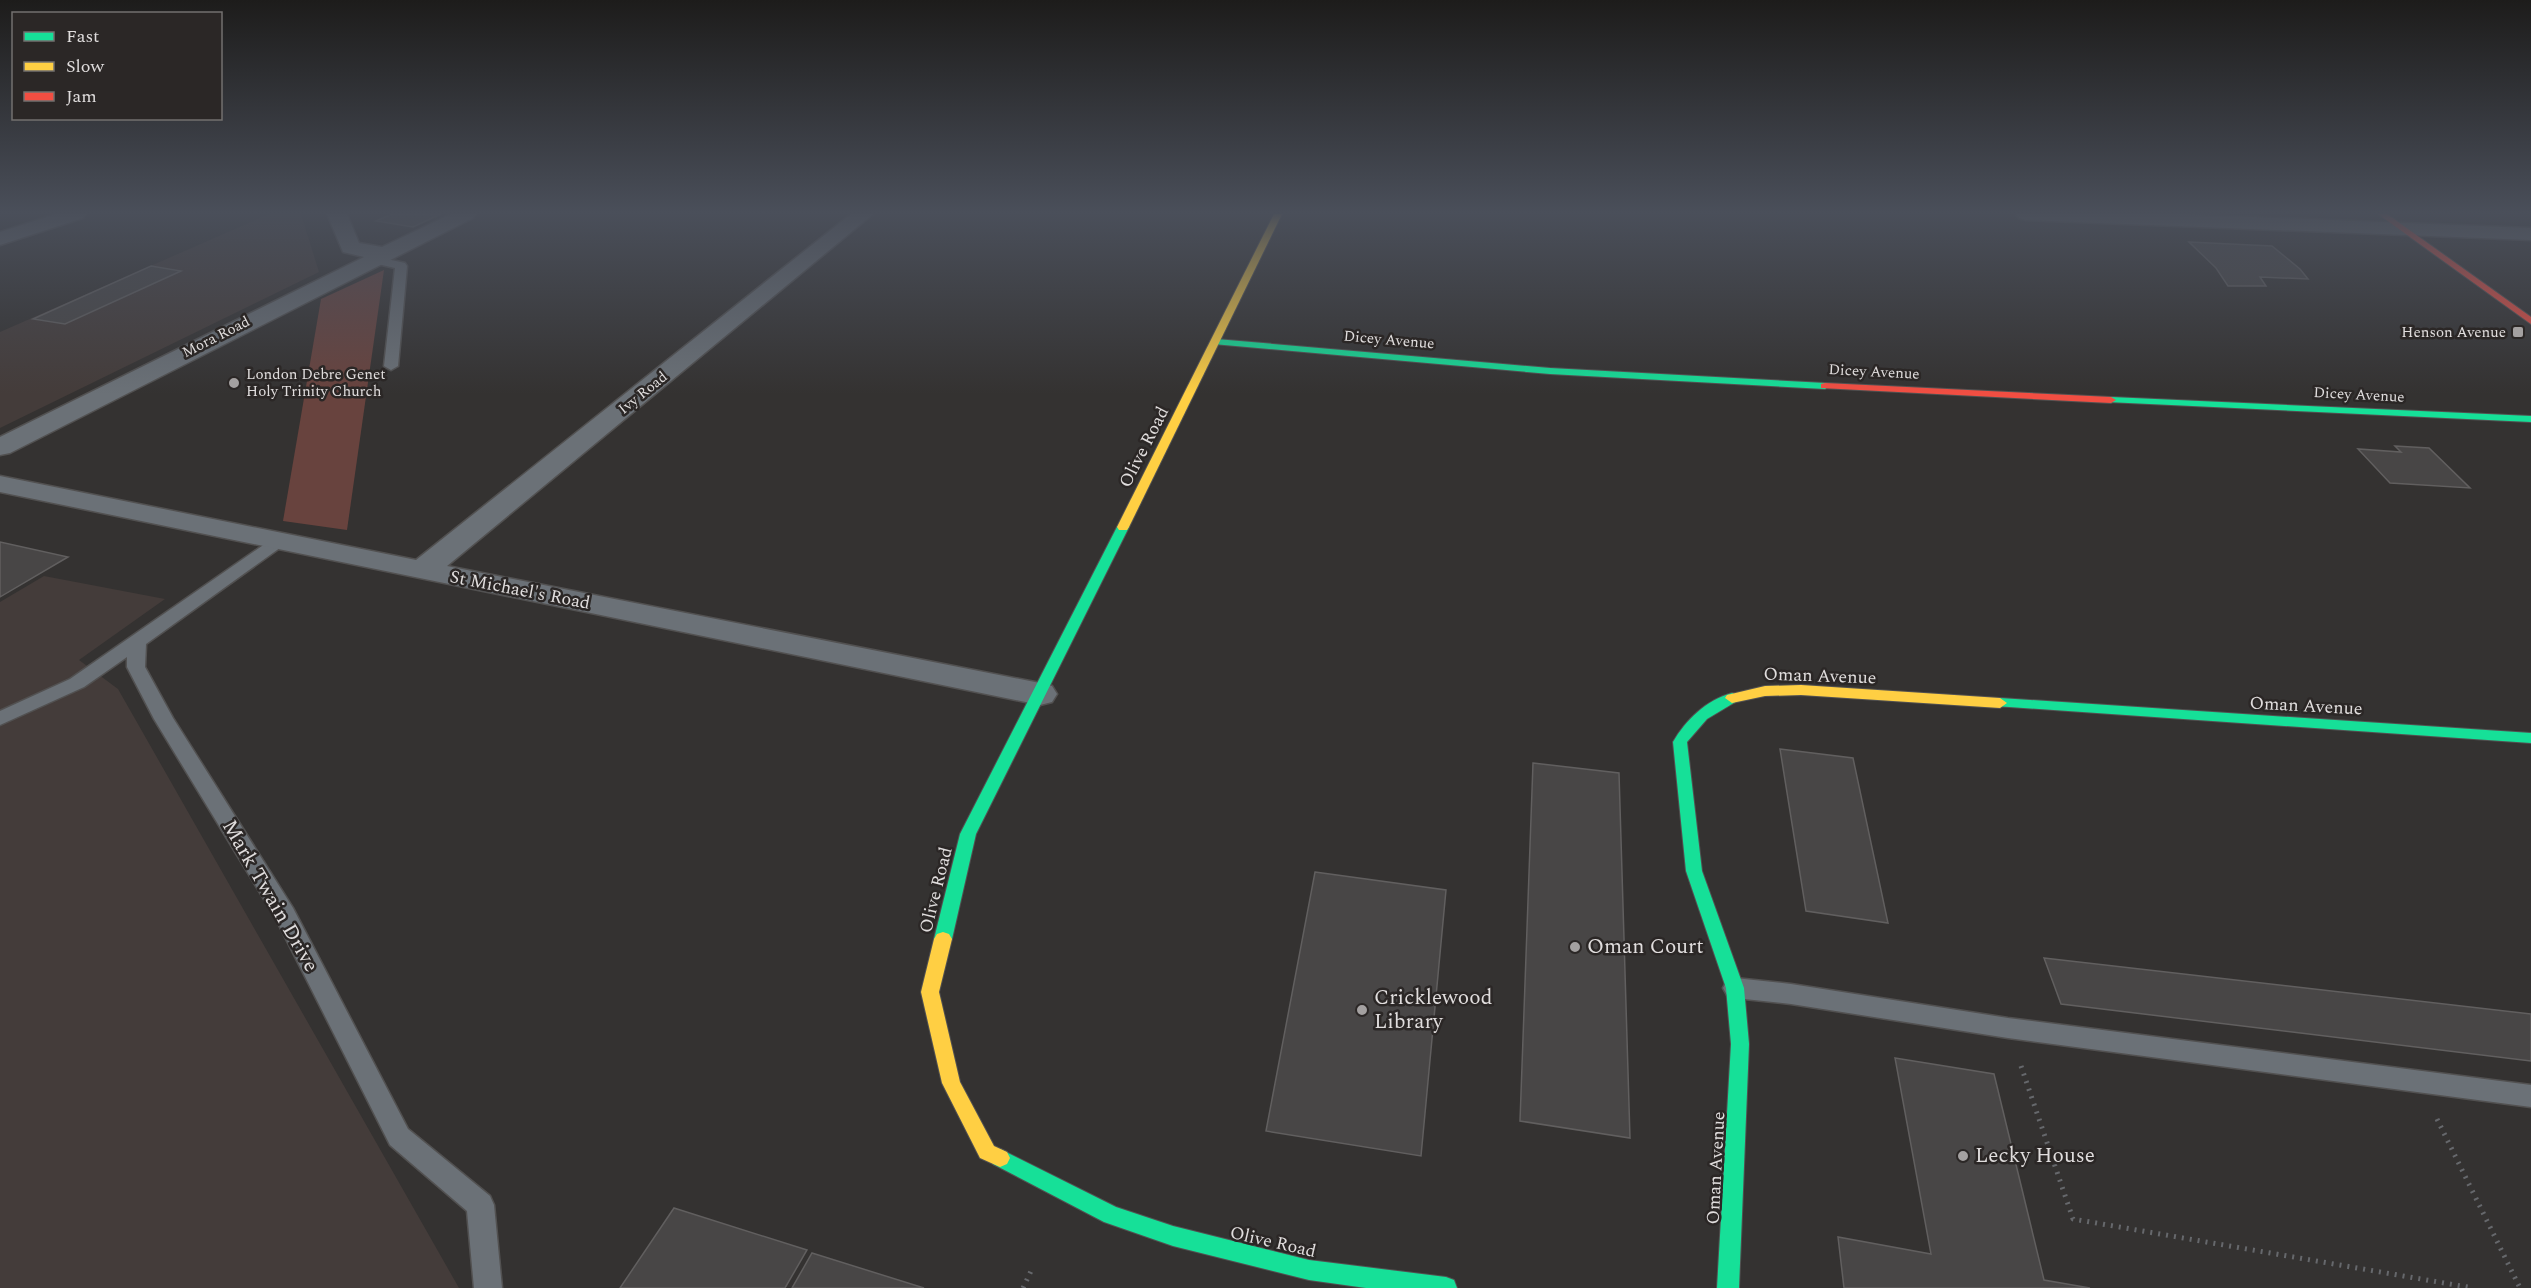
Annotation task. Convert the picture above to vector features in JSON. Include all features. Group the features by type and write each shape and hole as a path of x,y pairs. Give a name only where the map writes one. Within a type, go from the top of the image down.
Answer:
{"street":[{"name":"Mora Road","path":"0,447 344,274"},
{"name":"Ivy Road","path":"422,571 789,274"},
{"name":"Olive Road","path":"1249,274 968,834 930,992 951,1083 987,1152 1111,1215 1173,1236 1309,1270 1446,1288"},
{"path":"2466,274 2531,321"},
{"name":"Dicey Avenue","path":"1216,342 1562,371 1885,389 2531,419"},
{"name":"St Michael's Road","path":"0,484 278,542 1040,694"},
{"name":"Oman Avenue","path":"1728,1288 1740,1044 1735,988 1694,871 1680,742 1695,720 1725,701 1761,690 1839,692 2531,738"}],"lane":[{"path":"391,366 400,274"},
{"path":"0,718 76,683 278,542"},
{"name":"Mark Twain Drive","path":"137,642 136,667 164,720 285,914 399,1137 480,1205 488,1288"},
{"path":"1735,988 1791,994 2008,1028 2531,1096"}],"path":[{"path":"2008,1028 2073,1220 2473,1288"},
{"path":"2419,1082 2520,1288"},
{"path":"1023,1288 1031,1271"}],"shaded area":[{"path":"132,274 315,274 0,428 0,332"},
{"path":"375,274 383,274 347,530 283,521 321,299"},
{"path":"44,576 165,599 79,660 118,689 459,1288 0,1288 0,602"}],"building":[{"path":"133,274 174,274 65,324 33,319"},
{"path":"2220,274 2304,274 2308,279 2260,277 2266,286 2228,286"},
{"path":"2395,446 2429,448 2470,488 2390,483 2358,449 2401,452"},
{"path":"0,542 68,557 0,597"},
{"path":"1780,749 1853,758 1888,923 1806,911"},
{"name":"Oman Court","path":"1533,763 1619,773 1630,1138 1520,1121"},
{"name":"Cricklewood Library","path":"1315,872 1446,890 1421,1156 1266,1131"},
{"path":"2044,958 2531,1014 2531,1061 2061,1004"},
{"name":"Lecky House","path":"1895,1058 1994,1074 2044,1280 2090,1288 1844,1288 1838,1237 1931,1254"},
{"path":"674,1208 807,1250 785,1288 620,1288"},
{"path":"812,1253 924,1288 792,1288"}],"traffic: fast":[{"path":"1216,342 1550,371 1825,386"},
{"path":"2111,400 2531,419"},
{"path":"943,939 968,834 1123,527"},
{"path":"1728,1288 1740,1044 1735,988 1694,871 1680,742 1702,716 1715,706 1732,698"},
{"path":"2000,703 2531,738"},
{"path":"1000,1158 1111,1215 1173,1236 1309,1270 1446,1288"}],"traffic: slow":[{"path":"1123,527 1248,274"},
{"path":"1732,698 1765,691 1801,690 2000,703"},
{"path":"943,939 930,992 951,1083 987,1152 1000,1158"}],"traffic: jam":[{"path":"2466,274 2531,321"},
{"path":"1825,386 2111,400"}],"place":[{"name":"Henson Avenue","path":"2518,332"},
{"name":"London Debre Genet Holy Trinity Church","path":"234,383"},
{"name":"Oman Court","path":"1575,947"},
{"name":"Cricklewood Library","path":"1362,1010"},
{"name":"Lecky House","path":"1963,1156"}]}
